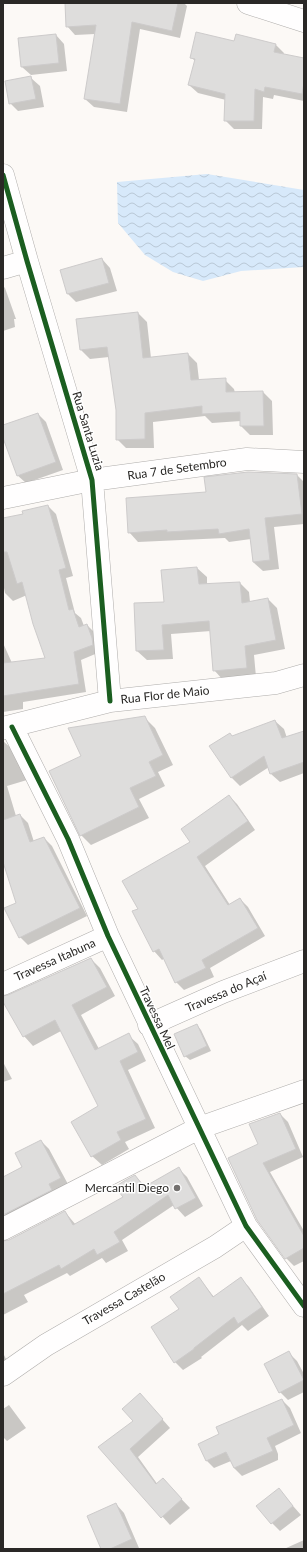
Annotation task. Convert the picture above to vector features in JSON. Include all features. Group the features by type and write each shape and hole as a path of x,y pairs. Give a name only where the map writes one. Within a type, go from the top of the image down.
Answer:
{"street":[{"path":"248,3 304,21"},
{"name":"Rua Santa Luzia","path":"3,175 92,480 110,701"},
{"path":"3,268 27,261"},
{"name":"Rua 7 de Setembro","path":"3,498 92,480 247,459 304,462"},
{"name":"Rua Flor de Maio","path":"7,727 110,701 276,682 304,674"},
{"name":"Travessa Mel","path":"7,727 68,839 108,936 149,1025 246,1226 304,1306"},
{"name":"Travessa Itabuna","path":"3,984 108,936"},
{"name":"Travessa do Açaí","path":"149,1025 223,992 304,961"},
{"path":"3,1229 199,1128 304,1091"},
{"name":"Travessa Castelão","path":"3,1375 46,1345 215,1247 246,1226"}],"water":[{"path":"207,174 304,190 304,267 241,271 203,281 173,272 145,255 118,223 117,182"}],"building":[{"path":"65,3 178,3 172,31 132,22 120,104 84,99 96,25 66,27"},
{"path":"196,32 234,41 236,34 276,44 274,52 304,58 304,83 302,94 265,87 264,92 255,89 254,121 224,121 225,94 188,85 195,59 190,58"},
{"path":"56,34 59,63 21,67 18,38"},
{"path":"31,76 36,99 9,104 5,81"},
{"path":"102,258 109,283 67,294 60,270"},
{"path":"138,312 143,358 188,353 191,380 226,378 226,392 263,391 264,426 240,426 240,412 202,414 202,406 145,413 145,439 116,440 116,410 107,347 80,350 76,319"},
{"path":"38,413 56,462 17,476 3,438 3,425"},
{"path":"248,472 297,474 302,514 265,518 270,560 253,562 249,529 219,534 218,529 167,532 167,530 128,533 126,498 206,492 204,477"},
{"path":"48,505 66,568 59,570 69,610 73,609 79,627 87,624 93,645 74,652 79,684 3,696 3,663 45,658 33,624 22,582 17,584 7,552 3,552 3,518 23,514 22,511"},
{"path":"197,567 199,584 240,582 242,603 268,598 276,640 245,646 247,668 213,671 209,621 162,625 164,650 136,651 134,603 164,602 161,570"},
{"path":"145,716 163,755 149,762 156,776 130,788 139,807 80,836 49,771 81,756 68,728"},
{"path":"275,720 282,738 304,731 304,762 270,774 264,756 231,778 209,746 230,733 232,736"},
{"path":"229,795 248,821 197,857 228,905 240,898 258,928 202,960 206,968 175,983 159,949 153,952 132,911 138,909 122,881 190,842 181,829"},
{"path":"20,814 30,842 44,837 80,908 19,938 4,908 16,903 3,862 3,820"},
{"path":"91,958 107,987 72,1005 95,1050 129,1033 138,1052 120,1061 146,1119 117,1132 121,1140 91,1157 71,1122 98,1106 55,1020 23,1037 3,1002 3,996"},
{"path":"197,1024 207,1046 184,1057 174,1034"},
{"path":"280,1113 296,1149 263,1163 304,1236 304,1248 285,1259 257,1220 228,1158 258,1144 249,1124"},
{"path":"41,1140 61,1178 49,1184 52,1190 3,1215 3,1177 22,1167 15,1153"},
{"path":"179,1167 196,1198 175,1209 168,1195 114,1232 120,1242 97,1255 94,1249 61,1269 59,1265 3,1294 3,1241 9,1240 65,1211 73,1225 123,1197 115,1187 124,1181 135,1175 144,1187"},
{"path":"199,1277 213,1297 241,1277 262,1307 238,1324 234,1317 174,1363 151,1327 179,1309 170,1297"},
{"path":"289,1351 304,1380 279,1393 264,1364"},
{"path":"140,1393 163,1419 130,1449 156,1484 163,1478 182,1499 161,1518 98,1447 133,1421 122,1409"},
{"path":"282,1399 294,1425 267,1438 273,1451 234,1468 226,1452 206,1461 198,1444 219,1434 216,1427"},
{"path":"279,1488 293,1506 271,1524 256,1506"},
{"path":"116,1503 132,1539 110,1549 101,1549 87,1516"}],"cycle path":[{"path":"3,175 92,480 110,701"},
{"path":"12,727 68,839 108,936 246,1226 304,1306"}],"place":[{"name":"Mercantil Diego","path":"177,1188"}]}
